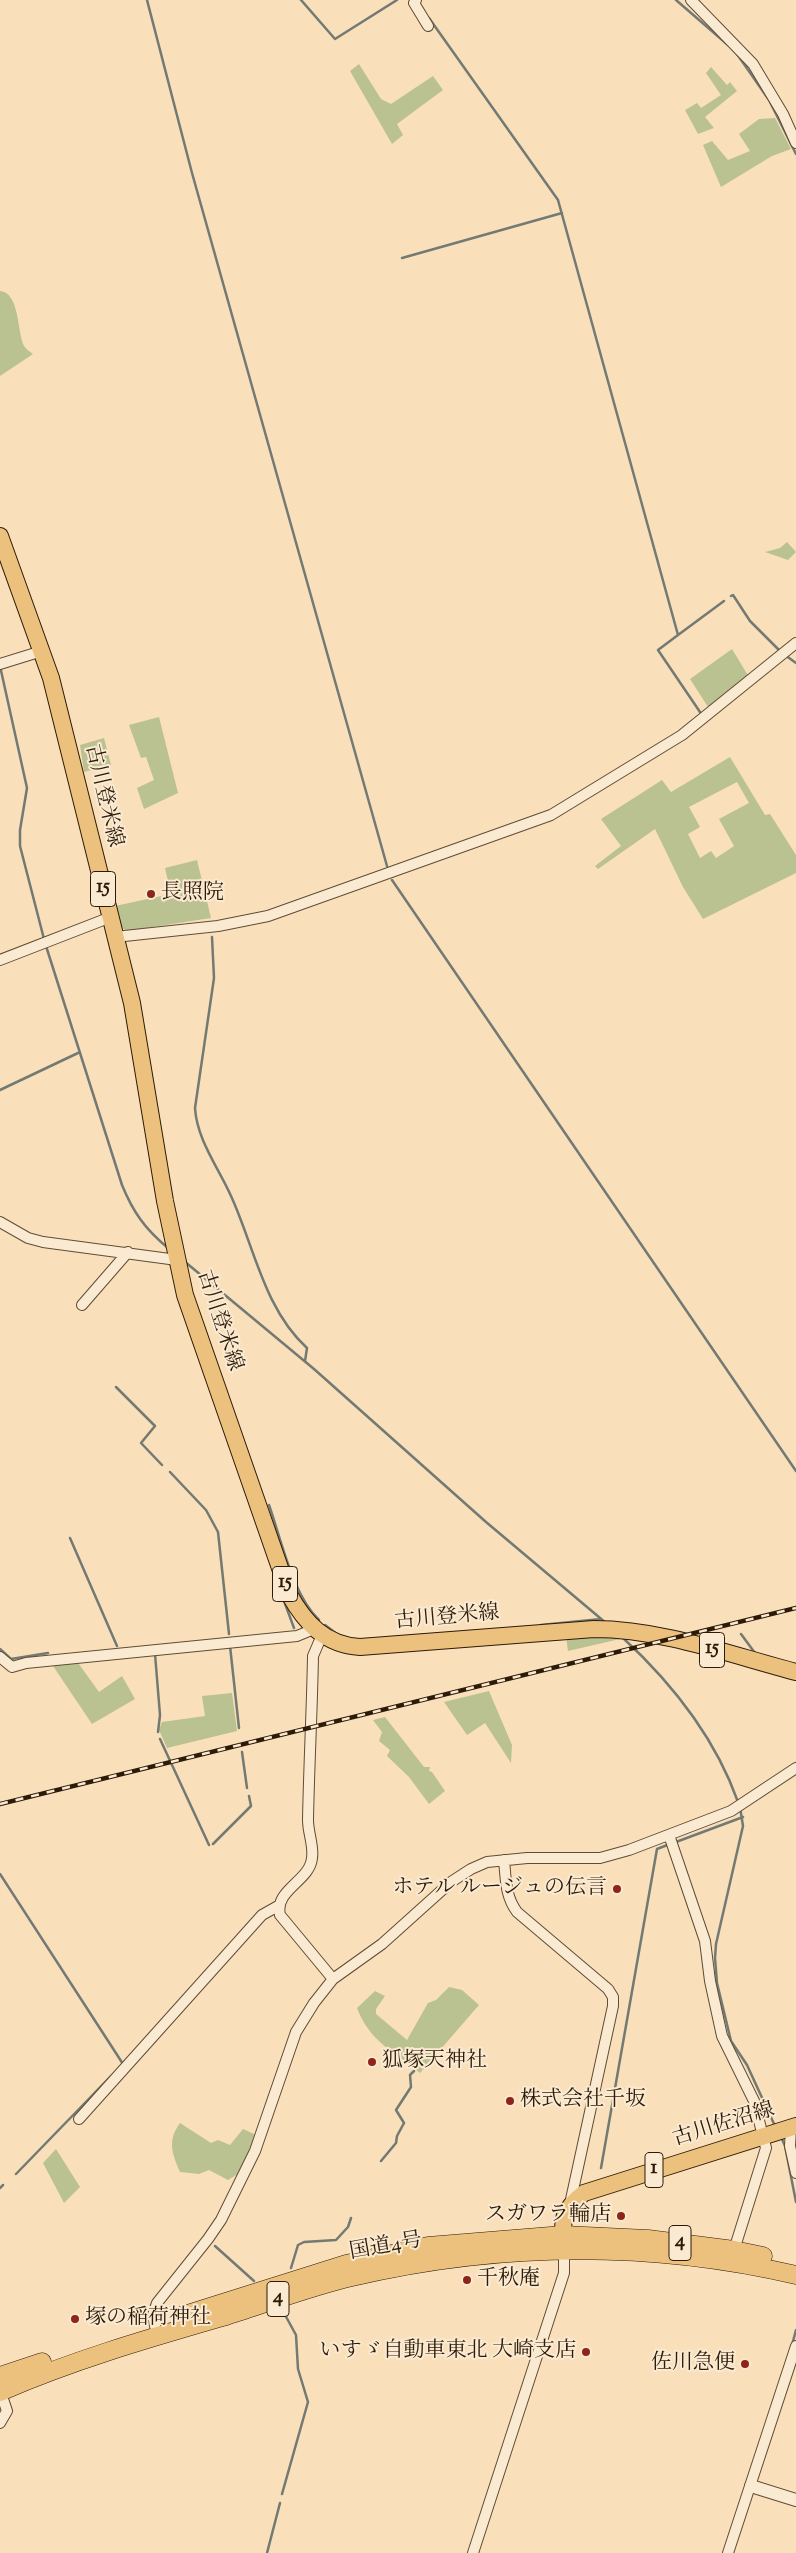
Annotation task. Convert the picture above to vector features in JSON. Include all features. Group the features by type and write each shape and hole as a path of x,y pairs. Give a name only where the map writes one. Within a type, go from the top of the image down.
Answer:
{"highway":[{"name":"国道4号","path":"0,2391 155,2330 337,2267 403,2250 428,2246 648,2239 734,2250 795,2269"},
{"name":"国道4号","path":"564,2242 795,2269"},
{"name":"国道4号","path":"0,2376 155,2330"}],"main road":[{"name":"古川登米線","path":"0,536 42,651 65,732 142,1052 165,1202 176,1255 200,1339 289,1594 301,1615 318,1632 347,1646 360,1647 596,1629 628,1631 693,1644 796,1672"},
{"name":"古川佐沼線","path":"570,2204 584,2193 782,2130"},
{"path":"564,2242 564,2213 570,2204"}],"street":[{"path":"416,0 414,3 428,26"},
{"path":"691,0 752,64 783,114 796,143"},
{"path":"115,937 218,926 268,916 552,815 682,735 796,643"},
{"path":"1,664 42,651"},
{"path":"0,960 110,917"},
{"path":"0,1222 28,1238 43,1242 128,1252 176,1255"},
{"path":"82,1305 128,1252"},
{"path":"0,1657 12,1667 26,1663 116,1652 297,1636 318,1632 314,1656 308,1823 312,1859 308,1869 282,1898 278,1906 262,1915 79,2119"},
{"path":"155,2330 157,2303 208,2239 239,2186 255,2151 296,2032 314,2003 333,1979 382,1944 451,1882 471,1869 487,1862 504,1860 600,1858 669,1836 741,1805 796,1768"},
{"path":"669,1836 705,1941 710,1981 722,2036 729,2052 782,2130 790,2146 795,2168"},
{"path":"504,1860 506,1892 510,1904 608,1989 613,1997 613,2006 570,2204"},
{"path":"278,1906 280,1915 333,1979"},
{"path":"734,2250 766,2148 782,2130"},
{"path":"473,2553 564,2273 564,2242"},
{"path":"728,2553 796,2346"},
{"path":"0,2391 7,2411 0,2423"},
{"path":"751,2486 796,2500"}],"green space":[{"path":"359,64 381,99 391,104 433,76 443,90 397,124 403,135 392,144 350,71"},
{"path":"711,67 727,85 730,82 737,91 705,117 714,128 698,134 685,110 697,103 701,108 721,95 706,73"},
{"path":"775,118 791,149 772,156 721,187 703,145 712,141 728,160 750,151 739,134 759,119"},
{"path":"0,291 6,293 11,298 15,306 24,346 33,354 0,376"},
{"path":"787,542 796,552 788,560 765,552 780,548"},
{"path":"732,649 749,677 710,710 690,679"},
{"path":"159,717 178,793 144,809 137,788 154,780 146,757 141,758 129,725"},
{"path":"104,738 111,765 84,772 80,745"},
{"path":"730,757 765,815 770,814 796,855 796,873 703,919 683,887 655,829 598,869 595,866 621,846 601,819 662,780 671,792","holes":["737,782 749,803 719,819 734,846 716,858 711,851 700,858 688,834 700,827 689,807"]},
{"path":"197,860 211,918 127,931 122,928 115,906 171,894 165,868"},
{"path":"614,1633 620,1639 568,1651 566,1636"},
{"path":"76,1660 99,1692 122,1676 135,1699 92,1724 51,1663"},
{"path":"489,1691 512,1745 511,1763 485,1723 467,1735 444,1702"},
{"path":"232,1693 237,1731 167,1748 159,1730 162,1722 205,1716 202,1696"},
{"path":"385,1717 424,1767 430,1767 429,1771 432,1772 445,1791 429,1804 409,1777 387,1756 390,1750 379,1741 382,1732 373,1720"},
{"path":"449,1987 462,1990 479,2005 420,2073 376,2038 369,2030 357,2008 375,1991 385,1996 376,2009 376,2014 407,2040 428,2003 436,2000"},
{"path":"180,2123 211,2143 218,2140 230,2145 243,2129 256,2135 238,2174 228,2180 209,2170 199,2174 180,2172 175,2159 172,2141"},
{"path":"56,2149 80,2187 64,2203 43,2163"}],"waterway":[{"path":"147,0 192,173 387,866"},
{"path":"301,0 335,39 397,0"},
{"path":"676,0 728,45"},
{"path":"429,18 558,200 678,635 724,601"},
{"path":"737,54 769,100 796,154"},
{"path":"402,258 562,213"},
{"path":"731,596 733,595 750,621 781,652"},
{"path":"678,635 658,650 700,712"},
{"path":"785,655 796,663"},
{"path":"0,666 27,788 20,830 20,846 44,939"},
{"path":"392,880 796,1471"},
{"path":"212,937 214,978 195,1108 197,1120 204,1142 239,1215 270,1296 292,1332 307,1348 305,1361"},
{"path":"46,946 122,1185 140,1220 168,1248"},
{"path":"0,1090 78,1053"},
{"path":"184,1261 314,1369 486,1522 606,1623"},
{"path":"116,1387 155,1426 141,1443 162,1465"},
{"path":"170,1472 206,1510 218,1532 229,1634"},
{"path":"269,1505 295,1582 310,1610 319,1620"},
{"path":"70,1538 117,1646"},
{"path":"284,1601 294,1628"},
{"path":"541,1625 601,1619"},
{"path":"325,1625 337,1634"},
{"path":"741,1634 755,1653"},
{"path":"622,1637 658,1673 690,1712 717,1755 738,1802"},
{"path":"230,1646 239,1728"},
{"path":"0,1649 11,1659 48,1653"},
{"path":"155,1654 160,1715 158,1732"},
{"path":"160,1739 209,1845"},
{"path":"242,1752 247,1788"},
{"path":"213,1844 251,1806 249,1796"},
{"path":"740,1807 743,1826 716,1944 717,1983 731,2041 747,2065 775,2126"},
{"path":"676,1842 743,1817"},
{"path":"601,2168 657,1849 670,1844"},
{"path":"0,1874 122,2065"},
{"path":"381,2161 396,2143 397,2136 404,2123 396,2110 411,2087 410,2075 414,2071"},
{"path":"16,2174 111,2076"},
{"path":"781,2137 785,2146 796,2202"},
{"path":"0,2188 3,2185"},
{"path":"291,2268 298,2245 304,2242 336,2240 348,2227 351,2218"},
{"path":"215,2246 254,2281"},
{"path":"282,2494 308,2402 298,2369 296,2335 284,2313"},
{"path":"792,2345 796,2330"},
{"path":"267,2553 280,2503"}],"railway":[{"path":"0,1804 796,1608"}],"place":[{"name":"長照院","path":"151,894"},
{"name":"ホテル ルージュの伝言","path":"617,1889"},
{"name":"狐塚天神社","path":"372,2062"},
{"name":"株式会社千坂","path":"510,2101"},
{"name":"スガワラ輪店","path":"621,2216"},
{"name":"千秋庵","path":"467,2280"},
{"name":"塚の稲荷神社","path":"75,2319"},
{"name":"いすゞ自動車東北 大崎支店","path":"586,2352"},
{"name":"佐川急便","path":"745,2364"}]}
